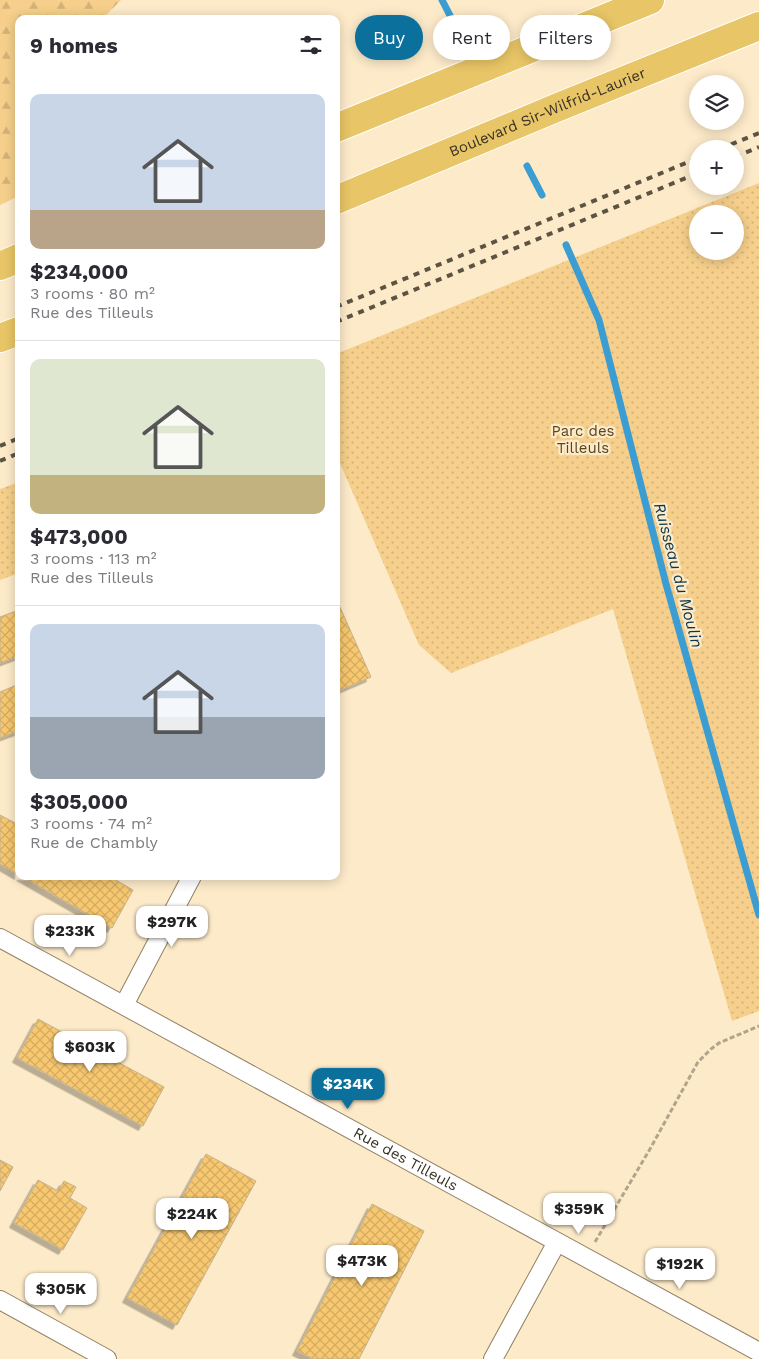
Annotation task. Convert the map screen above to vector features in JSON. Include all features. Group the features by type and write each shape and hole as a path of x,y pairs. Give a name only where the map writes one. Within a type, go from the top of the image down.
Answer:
{"main road":[{"path":"340,126 650,0"},
{"name":"Boulevard Sir-Wilfrid-Laurier","path":"340,198 759,26"},
{"path":"0,266 15,260"},
{"path":"0,338 15,332"}],"street":[{"path":"124,1005 190,880"},
{"name":"Rue des Tilleuls","path":"0,938 759,1352"},
{"path":"493,1359 557,1242"},
{"path":"0,1300 107,1359"}],"path":[{"path":"586,1258 698,1062 719,1043 759,1026"}],"green space":[{"path":"0,0 121,0 106,15 15,15 15,198 0,205"},
{"name":"Parc des Tilleuls","path":"759,183 759,1011 732,1021 613,609 451,673 419,645 340,463 340,352 689,211 689,260 744,260 744,205 705,205 729,195 744,195 744,189"},
{"path":"15,483 15,574 0,580 0,489"}],"building":[{"path":"340,607 371,677 340,690"},
{"path":"15,611 15,657 0,663 0,617"},
{"path":"15,686 15,732 0,738 0,692"},
{"path":"0,815 15,823 15,873 0,864"},
{"path":"28,880 116,880 133,890 112,928"},
{"path":"38,1019 164,1087 143,1126 17,1058"},
{"path":"206,1154 256,1181 177,1325 127,1298"},
{"path":"0,1160 13,1167 0,1191"},
{"path":"38,1180 58,1191 64,1181 76,1187 70,1198 87,1208 63,1250 14,1223"},
{"path":"372,1204 424,1231 359,1359 314,1359 297,1351"}],"waterway":[{"name":"Ruisseau du Moulin","path":"442,0 450,15"},
{"name":"Ruisseau du Moulin","path":"527,166 542,195"},
{"name":"Ruisseau du Moulin","path":"566,245 599,320 666,584 759,915"}],"railway":[{"path":"742,140 759,133"},
{"path":"744,153 759,147"},
{"path":"340,305 689,162"},
{"path":"340,320 689,177"},
{"path":"0,446 15,440"},
{"path":"0,461 15,455"}]}
